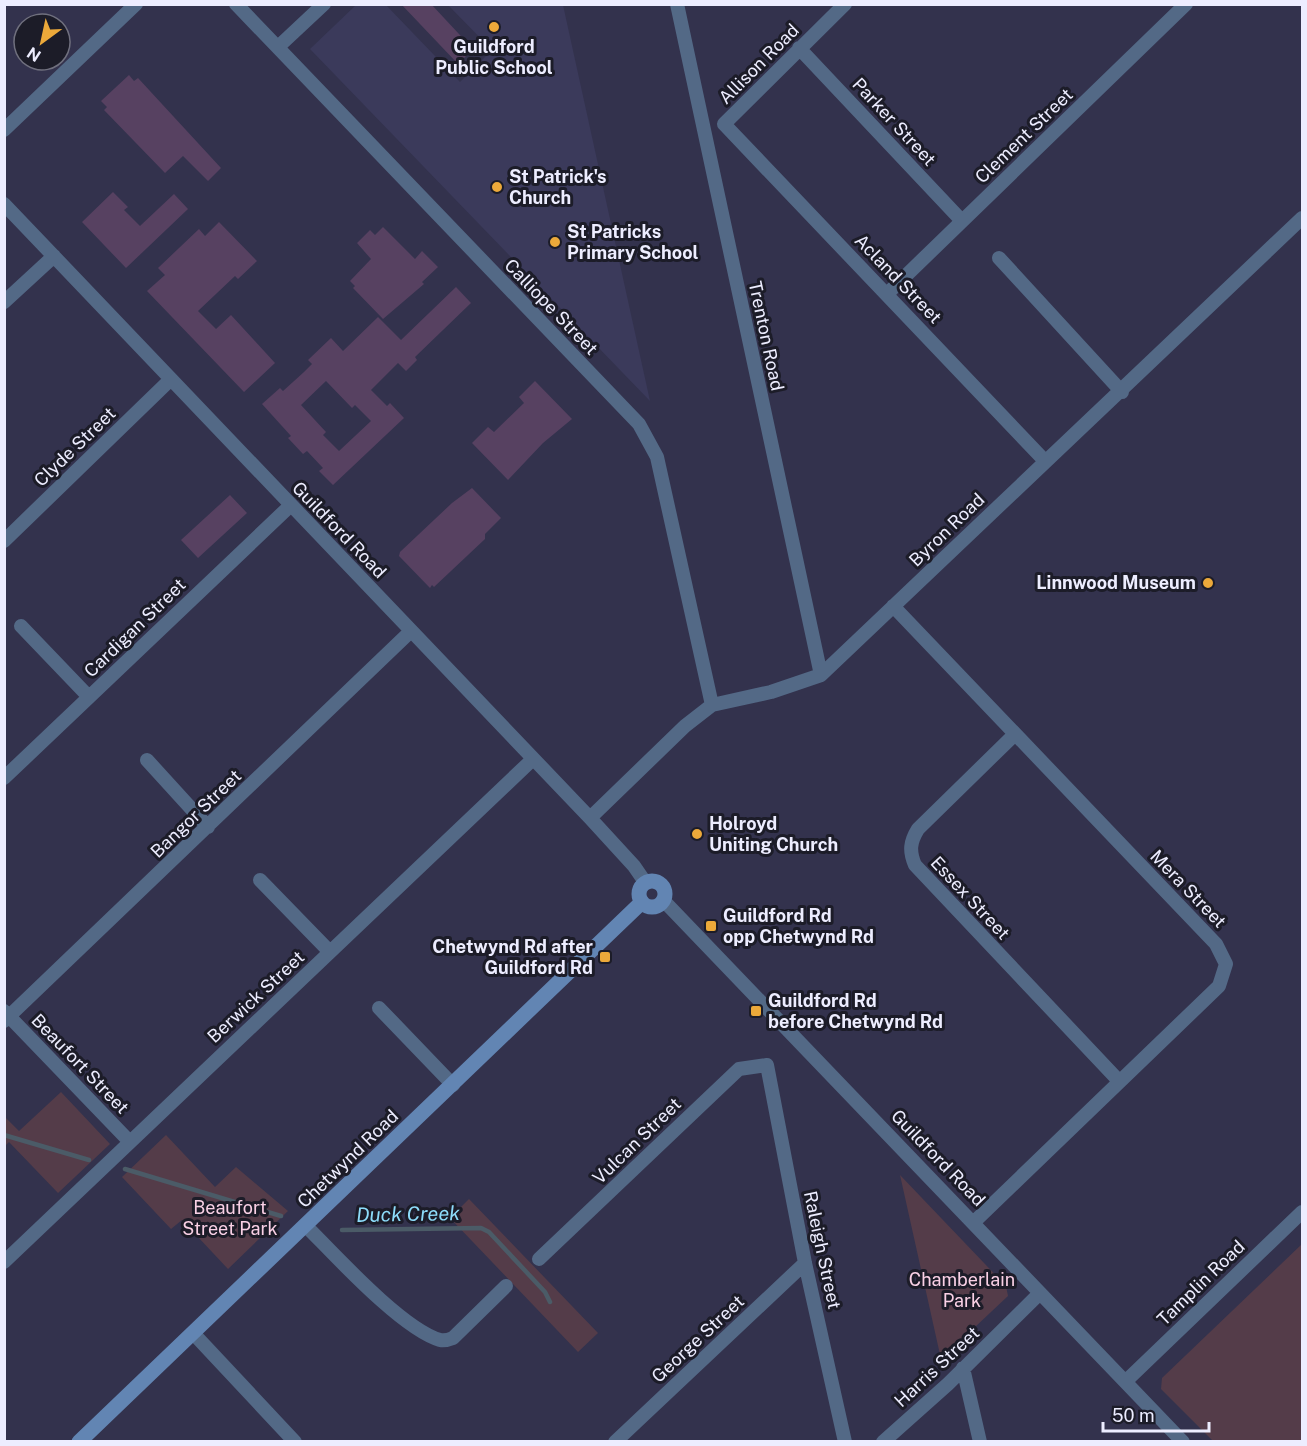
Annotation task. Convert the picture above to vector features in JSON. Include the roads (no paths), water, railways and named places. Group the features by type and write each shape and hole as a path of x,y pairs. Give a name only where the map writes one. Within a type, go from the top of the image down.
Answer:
{"street":[{"path":"4,130 136,4"},
{"name":"Calliope Street","path":"236,4 639,424 649,438 657,457 712,705"},
{"path":"278,47 324,4"},
{"name":"Trenton Road","path":"677,4 821,675"},
{"name":"Allison Road","path":"724,124 844,4"},
{"name":"Clement Street","path":"888,293 1186,4"},
{"name":"Parker Street","path":"799,48 962,221"},
{"path":"702,125 724,124"},
{"name":"Acland Street","path":"724,124 888,293 1045,461"},
{"name":"Guildford Road","path":"4,204 590,819 634,866 645,882"},
{"name":"Byron Road","path":"590,819 685,726 712,705 771,692 821,675 1045,461 1122,392 1302,218"},
{"path":"4,302 54,256"},
{"path":"999,258 1122,392"},
{"name":"Clyde Street","path":"4,541 170,380"},
{"name":"Cardigan Street","path":"4,778 291,505"},
{"name":"Mera Street","path":"893,606 1216,944 1226,964 1219,986 974,1222"},
{"path":"21,626 89,697"},
{"name":"Bangor Street","path":"6,1016 411,631"},
{"name":"Essex Street","path":"1014,735 918,829 911,840 910,854 915,865 1119,1081"},
{"name":"Berwick Street","path":"4,1262 533,759"},
{"path":"147,760 208,826"},
{"path":"260,880 330,952"},
{"path":"654,880 662,884 666,892 664,901 653,907 642,902 639,894 645,882 654,880"},
{"name":"Guildford Road","path":"664,901 857,1099 1183,1442"},
{"name":"Chetwynd Road","path":"79,1442 642,902"},
{"path":"379,1008 453,1085"},
{"name":"Beaufort Street","path":"6,1016 130,1142"},
{"name":"Vulcan Street","path":"538,1259 739,1069 767,1065"},
{"name":"Raleigh Street","path":"767,1065 805,1263 845,1442"},
{"name":"Tamplin Road","path":"1126,1381 1302,1212"},
{"path":"306,1226 388,1306 430,1336 442,1341 453,1338 506,1286"},
{"name":"George Street","path":"615,1442 805,1263"},
{"name":"Harris Street","path":"885,1440 932,1399 1040,1293"},
{"path":"192,1333 295,1442"},
{"path":"963,1368 980,1442"}],"waterway":[{"name":"Duck Creek","path":"4,1135 89,1160"},
{"name":"Duck Creek","path":"125,1169 281,1216"},
{"name":"Duck Creek","path":"342,1230 481,1228 489,1232 545,1292 550,1302"}],"place":[{"name":"Guildford Public School","path":"494,27"},
{"name":"St Patrick's Church","path":"497,187"},
{"name":"St Patricks Primary School","path":"555,242"},
{"name":"Linnwood Museum","path":"1208,583"},
{"name":"Holroyd Uniting Church","path":"697,834"},
{"name":"Guildford Rd opp Chetwynd Rd","path":"711,926"},
{"name":"Chetwynd Rd after Guildford Rd","path":"605,957"},
{"name":"Guildford Rd before Chetwynd Rd","path":"756,1011"}],"park label":[{"name":"Beaufort Street Park","path":"230,1218"},
{"name":"Chamberlain Park","path":"962,1290"}]}
